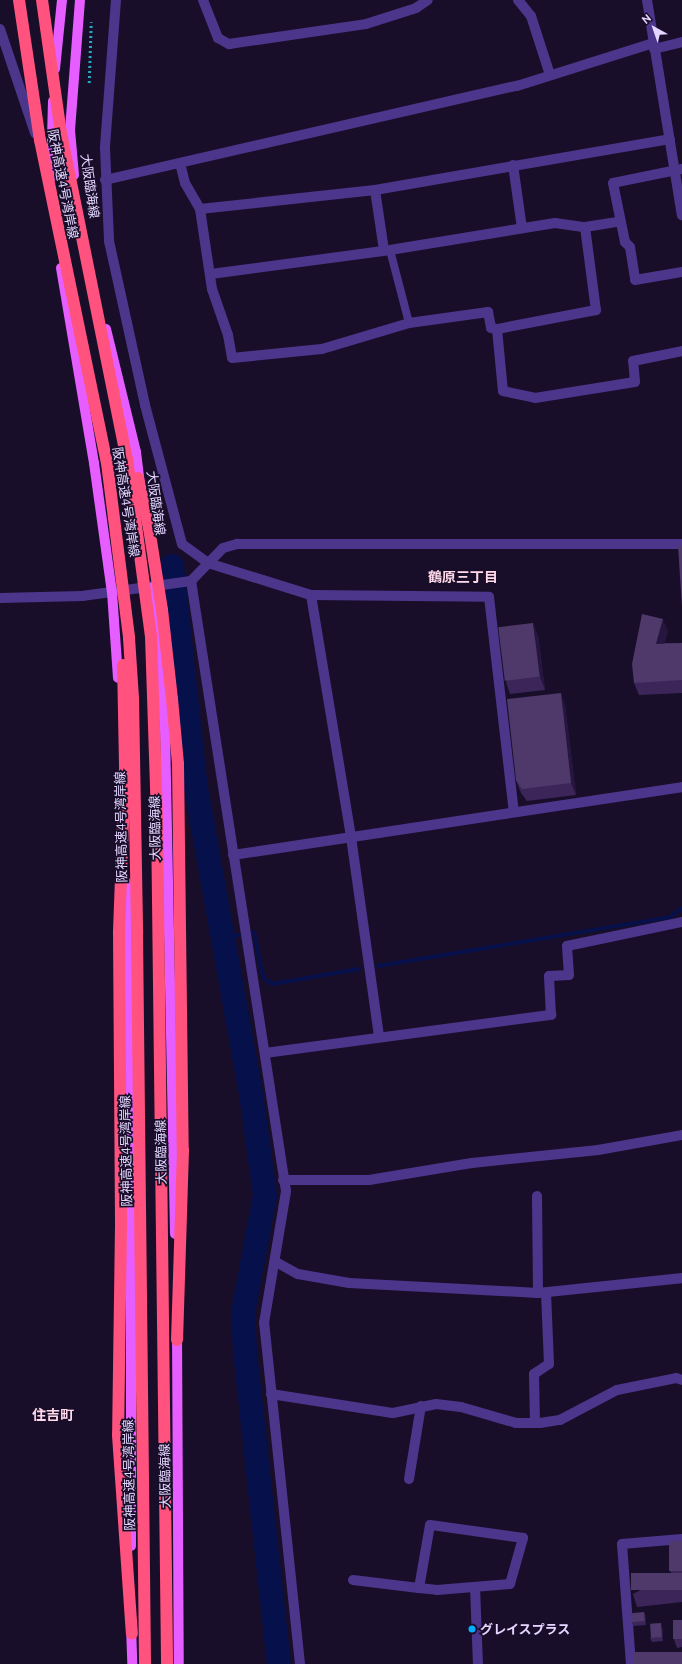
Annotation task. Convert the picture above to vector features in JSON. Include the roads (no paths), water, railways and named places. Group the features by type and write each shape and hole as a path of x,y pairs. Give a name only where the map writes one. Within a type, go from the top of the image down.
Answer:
{"highway":[{"name":"阪神高速4号湾岸線","path":"19,0 40,140 107,463 124,583 133,698 145,1664"},
{"name":"阪神高速4号湾岸線","path":"42,0 61,133 105,343 137,517 150,629 154,698 167,1664"},
{"path":"105,343 149,528 162,610 178,764 183,1150 177,1340"},
{"path":"107,463 124,681 125,765 119,932 121,1226 118,1435 122,1510 132,1634"}],"main road":[{"path":"62,0 53,99 51,187 66,302 94,463 112,592 121,716 128,935 132,1664"},
{"name":"大阪臨海線","path":"80,1 71,116 73,169 88,248 136,452 153,587 165,731 177,1340 179,1664"}],"street":[{"path":"116,0 105,180 109,241 153,436 182,544 208,563 311,595 489,597 514,812"},
{"path":"203,0 218,38 229,44 366,24 416,8 428,0"},
{"path":"518,0 531,16 550,75"},
{"path":"647,0 670,139 678,170 682,215"},
{"path":"0,29 16,72 51,187"},
{"path":"105,180 338,125 437,106 517,86 550,75 654,46 682,42"},
{"path":"200,209 375,190 670,139"},
{"path":"180,163 184,183 200,209 211,274 212,289 228,335 232,358 322,349 409,322 488,312 491,328 497,328 596,310 585,227"},
{"path":"513,165 522,228"},
{"path":"678,170 613,183 625,242 630,247 635,280 682,272"},
{"path":"375,190 387,250"},
{"path":"211,274 387,250 555,223 585,227 621,222"},
{"path":"497,328 503,391 535,398 635,382 633,361 682,351"},
{"path":"0,598 82,596 191,581 223,548 237,544 682,544"},
{"path":"191,581 266,1053 283,1180 286,1191 276,1262 264,1323 300,1664"},
{"path":"311,595 351,837 379,1037"},
{"path":"234,855 682,787"},
{"path":"266,1053 550,1015 549,976 569,975 567,946 682,922"},
{"path":"283,1180 369,1180 472,1163 598,1150 682,1135"},
{"path":"535,1423 534,1374 549,1364 542,1293 537,1196"},
{"path":"276,1262 298,1274 349,1283 542,1293 682,1278"},
{"path":"271,1394 393,1412 421,1406 461,1407 516,1423 535,1423 560,1420 617,1390 676,1378 682,1380"},
{"path":"409,1479 421,1406"},
{"path":"353,1580 419,1588 437,1590 510,1584 522,1538 430,1525 419,1588"},
{"path":"631,1664 622,1544 682,1539"},
{"path":"475,1587 478,1664"}],"lane":[{"path":"387,250 409,322"}],"waterway":[{"path":"172,566 195,783 251,1094 265,1195 243,1313 245,1352 279,1664"},
{"path":"378,966 670,917 682,908"},
{"path":"254,932 262,973 264,978 272,984 359,969"},
{"path":"223,937 239,935"}],"place":[{"name":"グレイスプラス","path":"472,1629"}],"district":[{"name":"鶴原三丁目","path":"463,577"},
{"name":"住吉町","path":"53,1415"}]}
